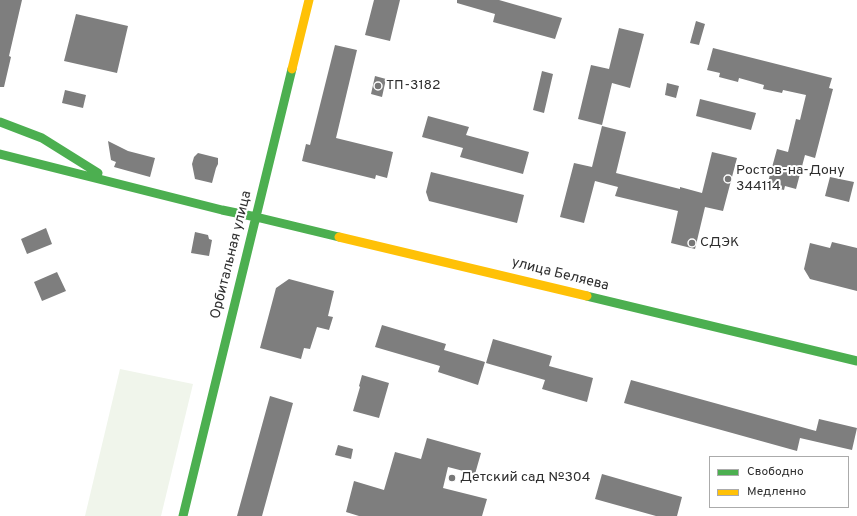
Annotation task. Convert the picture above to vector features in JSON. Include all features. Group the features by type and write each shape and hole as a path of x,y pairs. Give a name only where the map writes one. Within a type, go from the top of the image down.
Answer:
{"main road":[{"name":"Орбитальная улица","path":"182,516 309,0"},
{"path":"0,122 42,138 109,181"},
{"name":"улица Беляева","path":"0,154 222,210 857,361"}],"shaded area":[{"path":"120,369 193,384 161,516 85,516"}],"building":[{"path":"0,0 22,0 9,56 11,57 4,87 0,87"},
{"path":"374,0 400,0 390,41 365,35"},
{"path":"457,0 499,0 562,18 555,39 493,22 495,14 457,3"},
{"path":"76,14 128,26 117,73 64,61"},
{"path":"696,21 705,24 699,45 690,43"},
{"path":"619,28 644,34 630,88 612,83 602,125 578,119 591,65 609,69"},
{"path":"335,45 357,50 336,138 393,152 387,178 376,175 375,179 302,161 306,144 310,145"},
{"path":"713,48 832,78 829,88 833,89 815,158 805,155 796,189 785,186 784,190 772,187 773,183 768,182 777,149 788,152 796,119 800,120 806,95 783,90 782,93 763,89 764,85 739,78 738,82 719,77 720,73 707,70"},
{"path":"542,71 553,74 544,113 533,110"},
{"name":"ТП-3182","path":"375,76 386,79 382,97 371,94"},
{"path":"667,83 679,86 676,98 665,95"},
{"path":"65,90 86,95 83,108 62,103"},
{"path":"700,99 756,113 751,130 696,116"},
{"path":"428,116 469,127 466,135 529,152 523,174 460,157 463,148 422,137"},
{"path":"602,126 626,132 616,173 680,189 680,187 702,193 712,152 737,158 723,211 705,207 695,249 671,243 678,211 615,196 618,187 595,181 584,223 560,217 574,163 592,167"},
{"path":"108,141 128,151 155,158 150,177 114,167 116,162 111,160"},
{"path":"198,153 218,158 218,164 212,183 195,179 192,164 194,157"},
{"path":"431,172 524,195 517,223 429,201 426,192"},
{"path":"830,177 854,182 849,202 825,196"},
{"path":"46,228 52,244 27,254 21,239"},
{"path":"195,232 208,235 209,239 212,240 209,256 191,253"},
{"path":"832,242 857,248 857,291 810,279 804,269 810,243 830,248"},
{"path":"57,272 66,291 42,301 34,282"},
{"path":"289,279 334,291 328,316 333,317 329,330 317,327 310,349 304,348 301,359 260,348 276,288"},
{"path":"382,325 446,344 444,350 485,362 478,385 438,372 440,366 375,347"},
{"path":"493,339 552,356 549,366 593,378 587,402 542,389 545,380 486,363"},
{"path":"362,375 389,383 379,418 353,411"},
{"path":"631,380 816,431 819,419 857,428 852,450 800,438 797,451 624,403"},
{"path":"270,396 293,403 262,516 237,516"},
{"path":"427,438 481,453 475,474 448,467 443,488 487,499 482,516 359,516 346,512 354,481 384,490 395,452 421,459"},
{"path":"338,445 353,449 351,459 335,455"},
{"path":"602,474 682,497 677,516 656,516 595,499"}],"traffic: fast":[{"path":"183,516 292,69"},
{"path":"0,122 42,138 98,173"},
{"path":"0,154 222,210 339,237"},
{"path":"587,296 857,361"}],"traffic: slow":[{"path":"292,69 309,0"},
{"path":"339,237 587,296"}],"place":[{"name":"ТП-3182","path":"378,86"},
{"name":"Ростов-на-Дону 344114","path":"728,179"},
{"name":"СДЭК","path":"692,243"},
{"name":"Детский сад №304","path":"452,478"}]}
